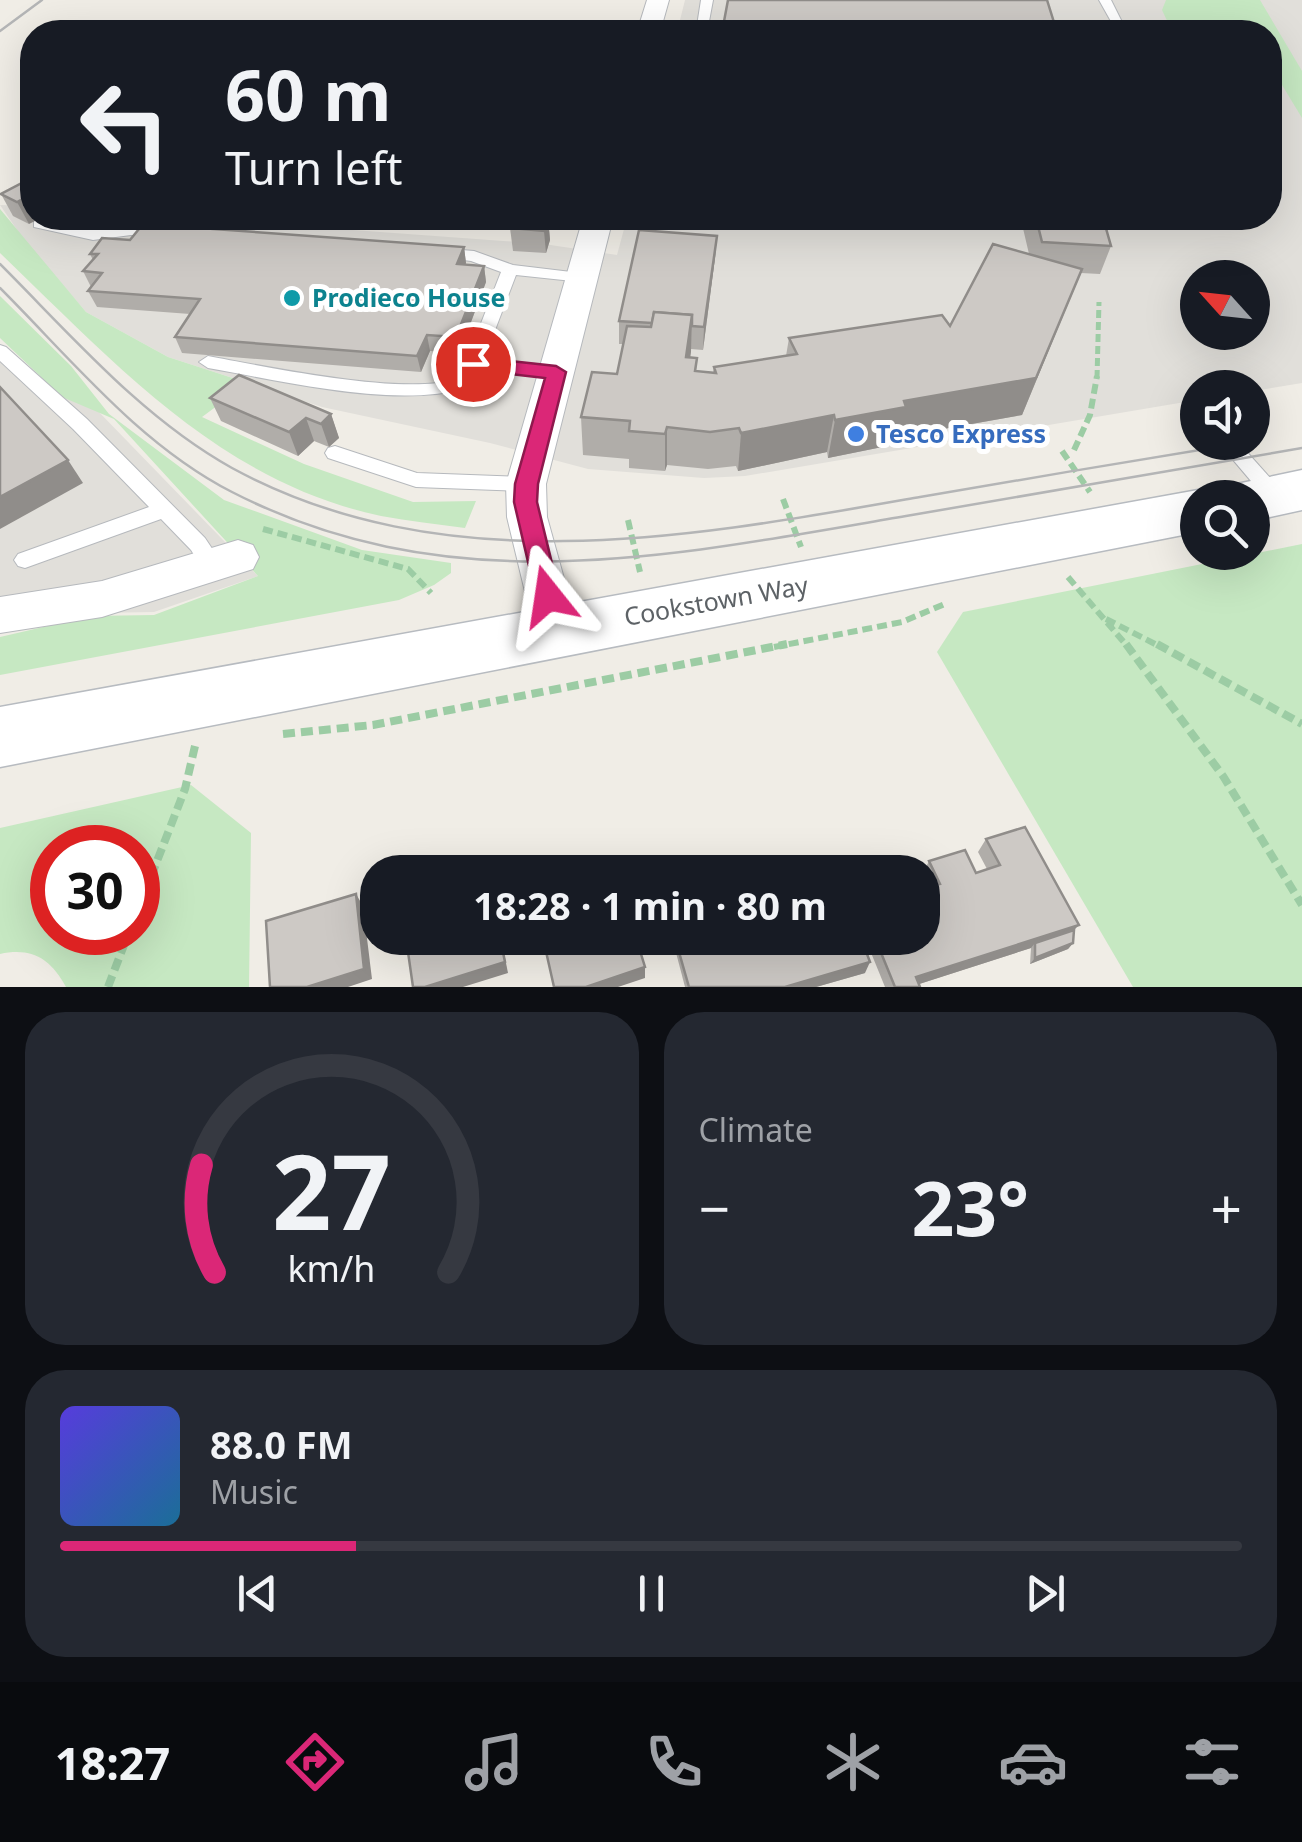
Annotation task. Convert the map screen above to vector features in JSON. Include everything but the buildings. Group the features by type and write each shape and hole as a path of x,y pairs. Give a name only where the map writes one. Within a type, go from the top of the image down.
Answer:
{"street":[{"path":"556,629 527,517 526,484 595,230"},
{"name":"Cookstown Way","path":"0,737 556,629 1180,514"},
{"path":"0,615 102,599 235,550"}],"lane":[{"path":"71,230 93,234 131,230 188,234"},
{"path":"417,252 474,256 510,270 582,276"},
{"path":"208,362 305,379 432,389 464,382 510,270"},
{"path":"0,351 198,544 235,550"},
{"path":"473,364 556,372"},
{"path":"335,453 416,480 526,484"},
{"path":"1244,460 1276,495"},
{"path":"25,560 164,510"}],"path":[{"path":"1074,450 1090,425 1097,399 1100,302"},
{"path":"1062,451 1093,497"},
{"path":"784,498 802,548"},
{"path":"235,550 408,570 432,593"},
{"path":"1048,582 1068,578 1106,619 1258,828 1302,905"},
{"path":"263,736 373,725 902,622 952,601"},
{"path":"1106,619 1136,631 1190,665 1302,724"},
{"path":"183,746 213,742"},
{"path":"160,853 185,789 196,744"},
{"path":"108,987 120,955"}],"shaded area":[{"path":"685,0 1302,0 1302,383 1270,388 1270,370 1180,370 1180,403 745,476 704,478 588,469 490,443 322,407 168,357 86,312 24,240 0,205 20,206 20,230 352,230 544,244 617,255 624,230 1282,230 1282,20 680,20"},
{"path":"0,344 48,387 97,410 258,576 154,612 94,613 0,632"}],"green space":[{"path":"1166,0 1260,0 1272,20 1167,20 1162,10"},
{"path":"1282,37 1302,71 1302,118 1282,85"},
{"path":"0,209 86,312 168,357 248,383 202,417 304,464 413,502 476,501 465,528 381,516 323,499 270,476 220,447 128,375 0,253"},
{"path":"0,296 71,366 109,414 224,500 362,550 451,563 451,573 399,600 0,675 0,637 91,616 154,615 258,576 114,419 62,397 0,338"},
{"path":"1302,544 1302,987 1133,987 937,652 963,612 1180,568 1270,570 1270,550"},
{"path":"191,785 251,833 249,987 66,987 47,962 34,955 160,955 160,825 30,825 30,954 0,954 0,828"}],"tram line":[{"path":"0,31 42,0"},
{"path":"0,264 109,374 199,448 232,468 314,504 398,527 484,539 571,541 659,536 747,526 1180,453"},
{"path":"0,288 137,426 199,473 232,492 315,527 398,549 482,560 566,561 735,545 1302,448"}],"place":[{"name":"Prodieco House","path":"292,298"},
{"name":"Tesco Express","path":"856,434"}],"route":[{"path":"473,364 556,372 526,484 525,502 548,596"}]}
